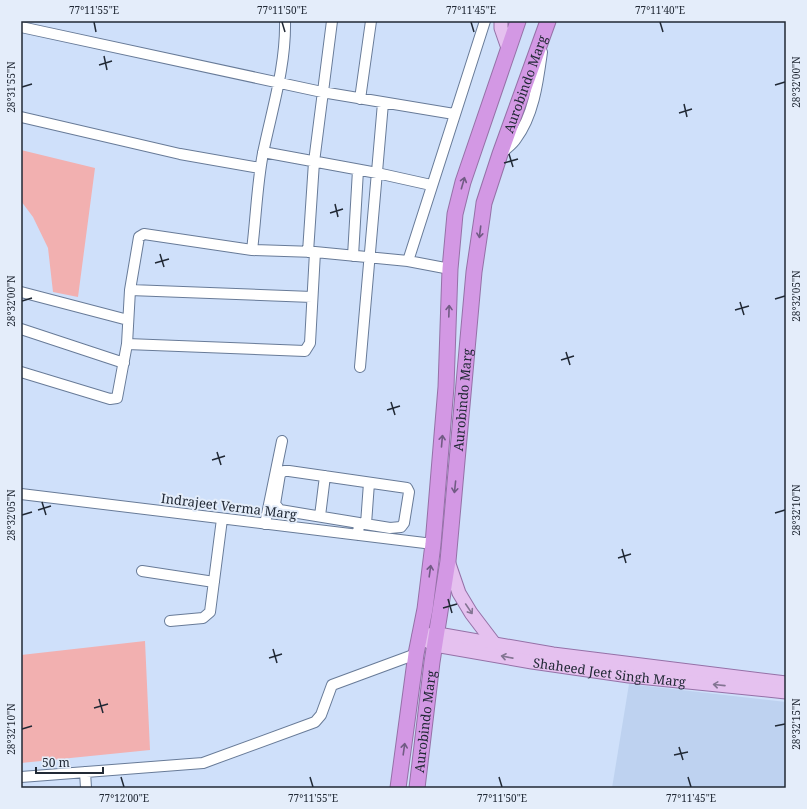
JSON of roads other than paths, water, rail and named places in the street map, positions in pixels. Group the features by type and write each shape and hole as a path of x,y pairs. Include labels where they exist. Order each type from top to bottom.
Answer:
{"highway":[{"name":"Aurobindo Marg","path":"398,788 416,654 425,609 433,544 446,387 450,269 455,214 463,182 518,21"},
{"name":"Aurobindo Marg","path":"417,788 436,639 448,561 476,257 484,203 500,154 546,28"}],"main road":[{"path":"502,21 501,28 508,48"},
{"path":"448,561 459,593 471,614 493,642"},
{"path":"419,636 436,639"},
{"name":"Shaheed Jeet Singh Marg","path":"436,639 493,642 601,660 786,683"},
{"name":"Shaheed Jeet Singh Marg","path":"436,639 532,662 786,692"}],"street":[{"path":"252,250 260,168 286,44 285,21"},
{"path":"127,344 302,351 308,348 310,343 312,298 314,162 332,21"},
{"path":"360,99 372,21"},
{"path":"408,261 431,185 485,21"},
{"path":"21,27 322,92 454,114"},
{"path":"360,367 383,103"},
{"path":"21,117 180,154 260,168"},
{"path":"263,152 377,173 431,185"},
{"path":"353,256 358,170"},
{"path":"21,372 116,400 118,397 127,344 130,290 139,237 144,234 252,250 312,252 408,261 450,269"},
{"path":"130,290 312,298"},
{"path":"21,292 128,320"},
{"path":"21,329 124,363"},
{"path":"265,524 282,441"},
{"path":"284,471 325,476 407,488 408,492 404,523 401,527 390,528 280,510 275,504 280,474 284,471"},
{"path":"320,516 325,476"},
{"path":"358,535 363,523 369,483"},
{"name":"Indrajeet Verma Marg","path":"21,494 433,544"},
{"path":"170,621 203,618 210,612 222,519"},
{"path":"142,571 214,582"},
{"path":"21,777 203,762 314,722 321,715 332,685 416,654"},
{"path":"85,772 86,788"}]}
